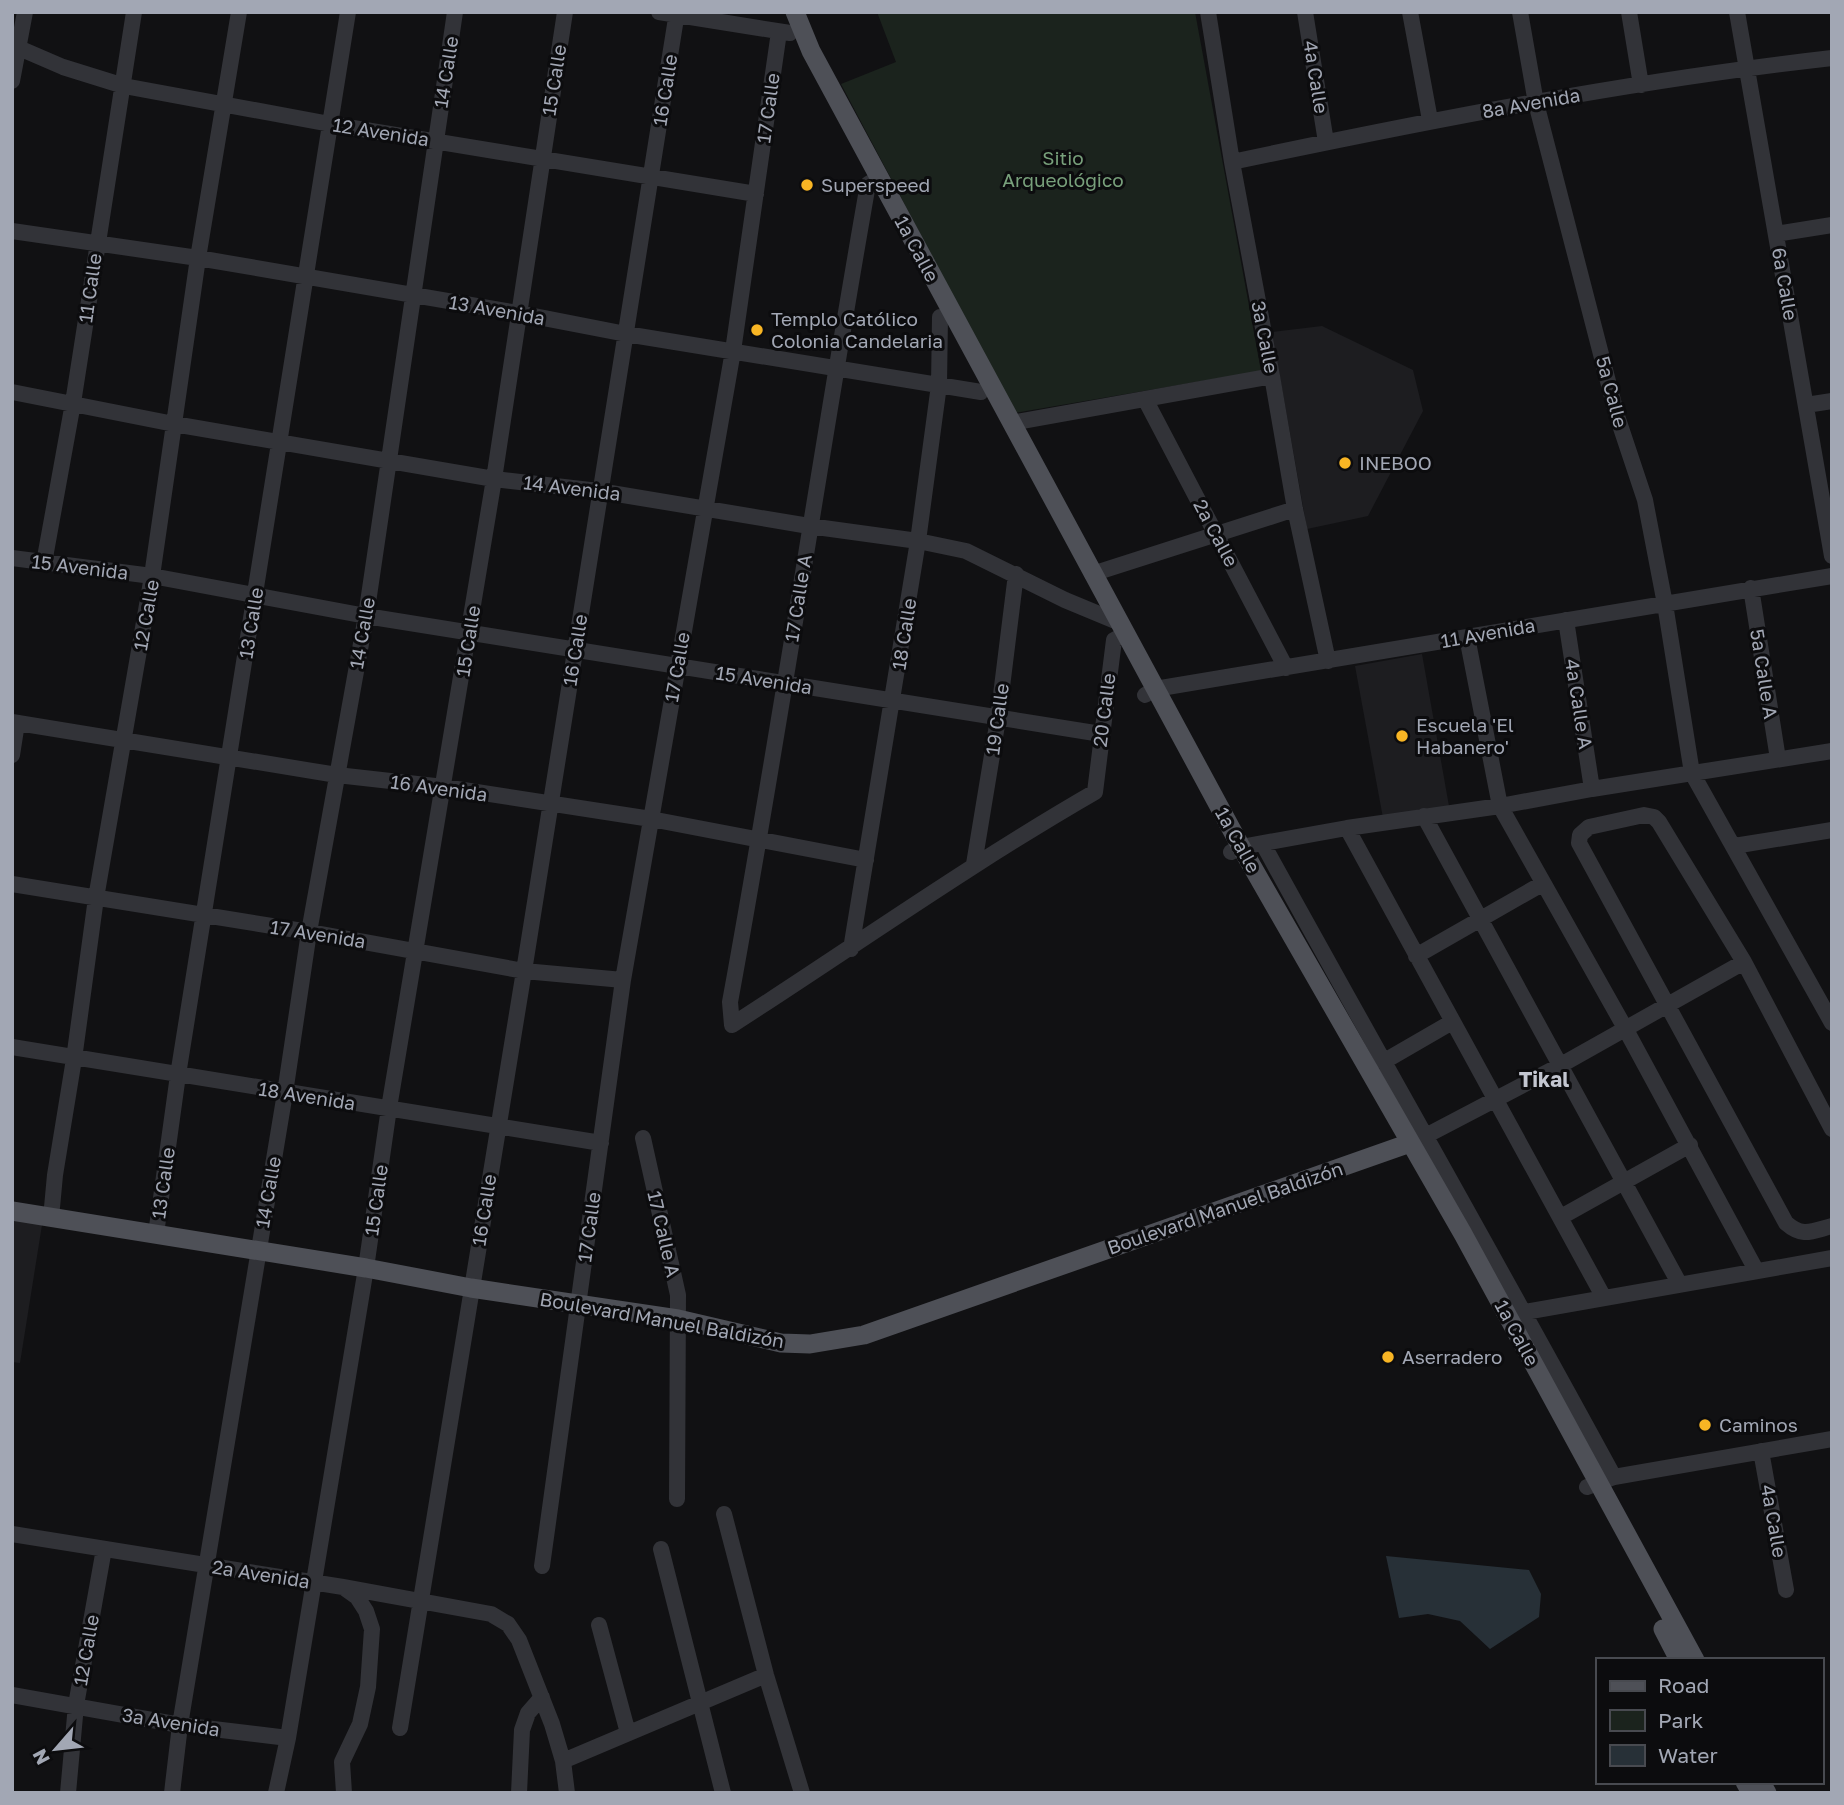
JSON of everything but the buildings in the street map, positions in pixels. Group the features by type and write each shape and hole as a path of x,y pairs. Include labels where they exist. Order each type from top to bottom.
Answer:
{"main road":[{"name":"1a Calle","path":"795,12 805,54"},
{"name":"1a Calle","path":"783,26 805,54 1011,423 1092,574 1150,692 1236,850 1411,1142 1443,1211 1545,1399 1600,1482 1694,1658"},
{"name":"1a Calle","path":"874,181 940,317 1099,614 1119,632"},
{"name":"Boulevard Manuel Baldizón","path":"12,1211 366,1268 471,1288 579,1303 678,1320 781,1343 810,1344 864,1335 1411,1142"},
{"name":"1a Calle","path":"1443,1211 1463,1234 1545,1399"},
{"path":"1463,1234 1488,1246"},
{"name":"1a Calle","path":"1600,1482 1678,1658"}],"street":[{"path":"12,81 16,47 25,12"},
{"name":"11 Calle","path":"44,563 73,403 134,12"},
{"name":"12 Calle","path":"51,1218 96,898 152,576 198,258 239,12"},
{"name":"13 Calle","path":"156,1234 178,1075 348,12"},
{"name":"14 Calle","path":"257,1252 285,1093 309,932 366,617 455,12"},
{"name":"15 Calle","path":"366,1268 389,1108 494,479 565,12"},
{"path":"659,12 783,26"},
{"name":"3a Calle","path":"1208,12 1232,162 1295,509 1328,661"},
{"name":"4a Calle","path":"1305,12 1326,142"},
{"path":"1410,12 1430,120"},
{"name":"5a Calle","path":"1520,12 1536,103 1617,416 1645,500 1692,773"},
{"path":"1629,12 1642,85"},
{"name":"6a Calle","path":"1737,12 1832,556"},
{"name":"16 Calle","path":"471,1288 677,14"},
{"name":"17 Calle","path":"579,1303 623,980 707,508 783,26"},
{"name":"12 Avenida","path":"16,47 63,67 124,86 330,124 756,194"},
{"name":"8a Avenida","path":"1232,162 1430,120 1748,68 1832,58"},
{"name":"17 Calle A","path":"851,949 732,1025 730,1002 760,841 809,526 836,367 874,181"},
{"path":"1776,234 1832,225"},
{"name":"13 Avenida","path":"12,231 198,258 626,334 981,392"},
{"name":"18 Calle","path":"851,949 918,541 939,385 940,317"},
{"path":"1011,423 1272,376"},
{"name":"14 Avenida","path":"12,392 174,424 494,479 599,491 918,541 965,551 1099,614"},
{"name":"2a Calle","path":"1145,399 1286,668"},
{"path":"1806,405 1832,401"},
{"path":"1092,574 1295,509"},
{"name":"15 Avenida","path":"12,558 152,576 366,617 1101,734"},
{"name":"19 Calle","path":"974,864 998,719 1016,574"},
{"name":"11 Avenida","path":"1150,692 1832,576"},
{"name":"5a Calle A","path":"1751,588 1778,759"},
{"name":"4a Calle A","path":"1566,620 1592,789"},
{"name":"20 Calle","path":"974,864 1095,792 1101,734 1119,632"},
{"path":"1467,637 1500,806 1690,1145 1756,1270"},
{"path":"12,755 15,723"},
{"name":"16 Avenida","path":"15,723 337,775 651,819 866,860"},
{"path":"1236,850 1347,828 1500,806 1832,751"},
{"path":"1692,773 1832,1023"},
{"path":"1424,816 1679,1283"},
{"path":"1832,1129 1744,962 1659,822 1654,817 1644,816 1589,827 1580,835 1579,843 1786,1223 1796,1231 1805,1233 1832,1226"},
{"path":"1347,828 1603,1296"},
{"path":"1734,846 1832,830"},
{"name":"1a Calle","path":"1263,844 1383,1062 1411,1142 1488,1246 1525,1312 1600,1482"},
{"path":"851,949 974,864"},
{"name":"17 Avenida","path":"12,884 309,932 524,971 623,980"},
{"path":"1416,956 1542,884"},
{"path":"1411,1142 1496,1100 1744,962"},
{"path":"1383,1062 1452,1022"},
{"name":"18 Avenida","path":"12,1047 601,1143"},
{"name":"17 Calle A","path":"643,1138 678,1295 677,1499"},
{"path":"1561,1217 1690,1145"},
{"path":"172,1793 180,1725 257,1252"},
{"path":"1525,1312 1603,1296 1832,1258"},
{"path":"276,1793 288,1738 366,1268"},
{"path":"400,1728 471,1288"},
{"path":"542,1566 579,1303"},
{"path":"1600,1482 1832,1439"},
{"name":"4a Calle","path":"1761,1451 1786,1590"},
{"path":"724,1514 766,1675 802,1793"},
{"name":"2a Avenida","path":"12,1534 421,1600 491,1614 508,1624 519,1640 542,1698"},
{"name":"12 Calle","path":"68,1793 76,1705 104,1549"},
{"path":"660,1549 723,1793"},
{"path":"343,1587 357,1597 366,1611 372,1629 368,1687 360,1724 342,1762 344,1793"},
{"path":"598,1625 628,1733"},
{"path":"563,1762 766,1675"},
{"name":"3a Avenida","path":"12,1695 180,1725 288,1738"},
{"path":"519,1793 522,1730 528,1713 542,1698 563,1762 567,1793"}],"shaded area":[{"name":"INEBOO","path":"1322,326 1413,370 1423,411 1368,516 1307,529 1272,332"},
{"name":"Escuela 'El Habanero'","path":"1422,654 1449,806 1383,818 1355,666"},
{"path":"12,1219 42,1225 20,1363 12,1362"}],"green space":[{"name":"Sitio Arqueológico","path":"877,12 1195,12 1261,371 1015,413 841,84 896,62"}],"water":[{"path":"1386,1556 1529,1570 1541,1594 1539,1617 1490,1649 1460,1621 1428,1614 1399,1618"}],"place":[{"name":"Superspeed","path":"807,185"},
{"name":"Templo Católico Colonia Candelaria","path":"757,330"},
{"name":"INEBOO","path":"1345,463"},
{"name":"Escuela 'El Habanero'","path":"1402,736"},
{"name":"Aserradero","path":"1388,1357"},
{"name":"Caminos","path":"1705,1425"}],"district":[{"name":"Tikal","path":"1544,1080"}]}
